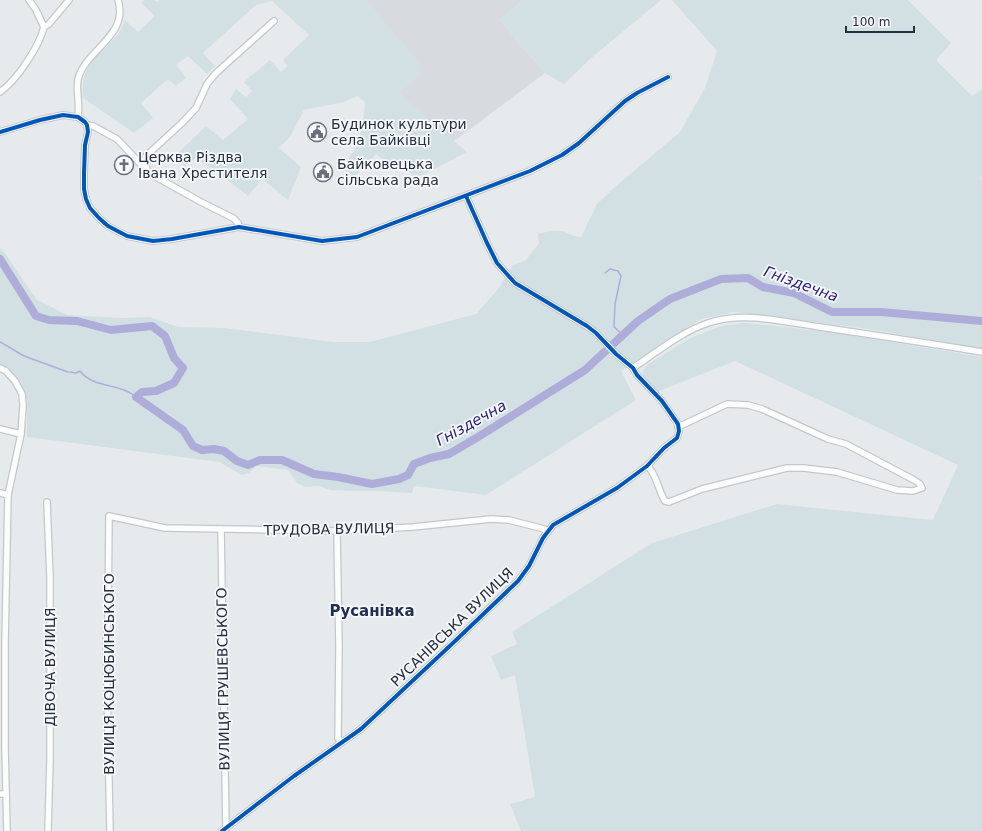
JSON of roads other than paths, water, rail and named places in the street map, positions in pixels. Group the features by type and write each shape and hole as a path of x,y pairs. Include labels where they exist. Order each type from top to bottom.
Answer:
{"street":[{"path":"0,92 25,64 42,36 44,27 36,10 29,0"},
{"path":"44,27 69,0"},
{"path":"78,116 80,109 78,79 87,63 119,24 120,4 118,0"},
{"path":"149,173 145,165 144,159 146,156 196,108 207,84 216,73 274,21"},
{"path":"87,125 88,132 85,145 84,173 84,189 86,199 90,208 99,218 108,226 127,236 153,241 239,227 322,241 357,237 530,171 562,155 579,143 625,101 668,77"},
{"path":"0,132 63,115 78,116 87,125 93,126 117,139 149,173 233,218 238,223 239,227"},
{"path":"466,196 497,263 515,283 587,326 633,368 637,375 662,401 678,424 678,427 727,404 748,405 762,409 828,439 846,444 914,480 920,484 922,488 913,491 897,490 837,472 804,468 787,468 702,489 669,502 665,501 662,496 648,465"},
{"path":"633,368 684,334 708,323 728,318 762,319 892,337 982,352"},
{"path":"0,368 6,371 15,381 22,394 23,405 21,434 8,495 3,643 2,748 3,794 7,831"},
{"name":"РУСАНІВСЬКА ВУЛИЦЯ","path":"224,830 294,776 360,730 518,581 552,525 617,488 648,465 664,448 677,438 678,427"},
{"path":"0,429 21,434"},
{"path":"0,493 8,495"},
{"name":"ДІВОЧА ВУЛИЦЯ","path":"47,502 50,631 50,760 48,831"},
{"name":"ТРУДОВА ВУЛИЦЯ","path":"109,516 165,528 337,531 412,527 491,519 509,520 544,529 548,532"},
{"name":"ВУЛИЦЯ КОЦЮБИНСЬКОГО","path":"109,516 108,617 106,642 110,831"},
{"name":"ВУЛИЦЯ ГРУШЕВСЬКОГО","path":"221,529 224,830"},
{"path":"337,531 339,655 338,738 341,743"}],"waterway":[{"name":"Гніздечна","path":"0,259 36,316 49,320 77,321 111,330 152,326 165,336 174,358 183,368 174,383 156,391 142,392 136,397 183,430 193,446 202,450 214,449 224,451 237,461 248,465 260,460 282,460 314,474 372,484 399,479 408,475 414,464 430,458 449,454 478,437 585,370 638,321 670,299 721,279 748,278 763,287 794,293 832,312 881,312 982,321"},
{"path":"605,273 610,269 618,271 621,276 615,304 614,327 623,335"},
{"path":"0,342 24,356 68,372"},
{"path":"70,372 76,373 80,371 93,381 123,390 136,397"}],"place":[{"name":"Будинок культури села Байківці","path":"317,132"},
{"name":"Церква Різдва Івана Хрестителя","path":"124,165"},
{"name":"Байковецька сільська рада","path":"323,172"}],"district":[{"name":"Русанівка","path":"372,611"}]}
